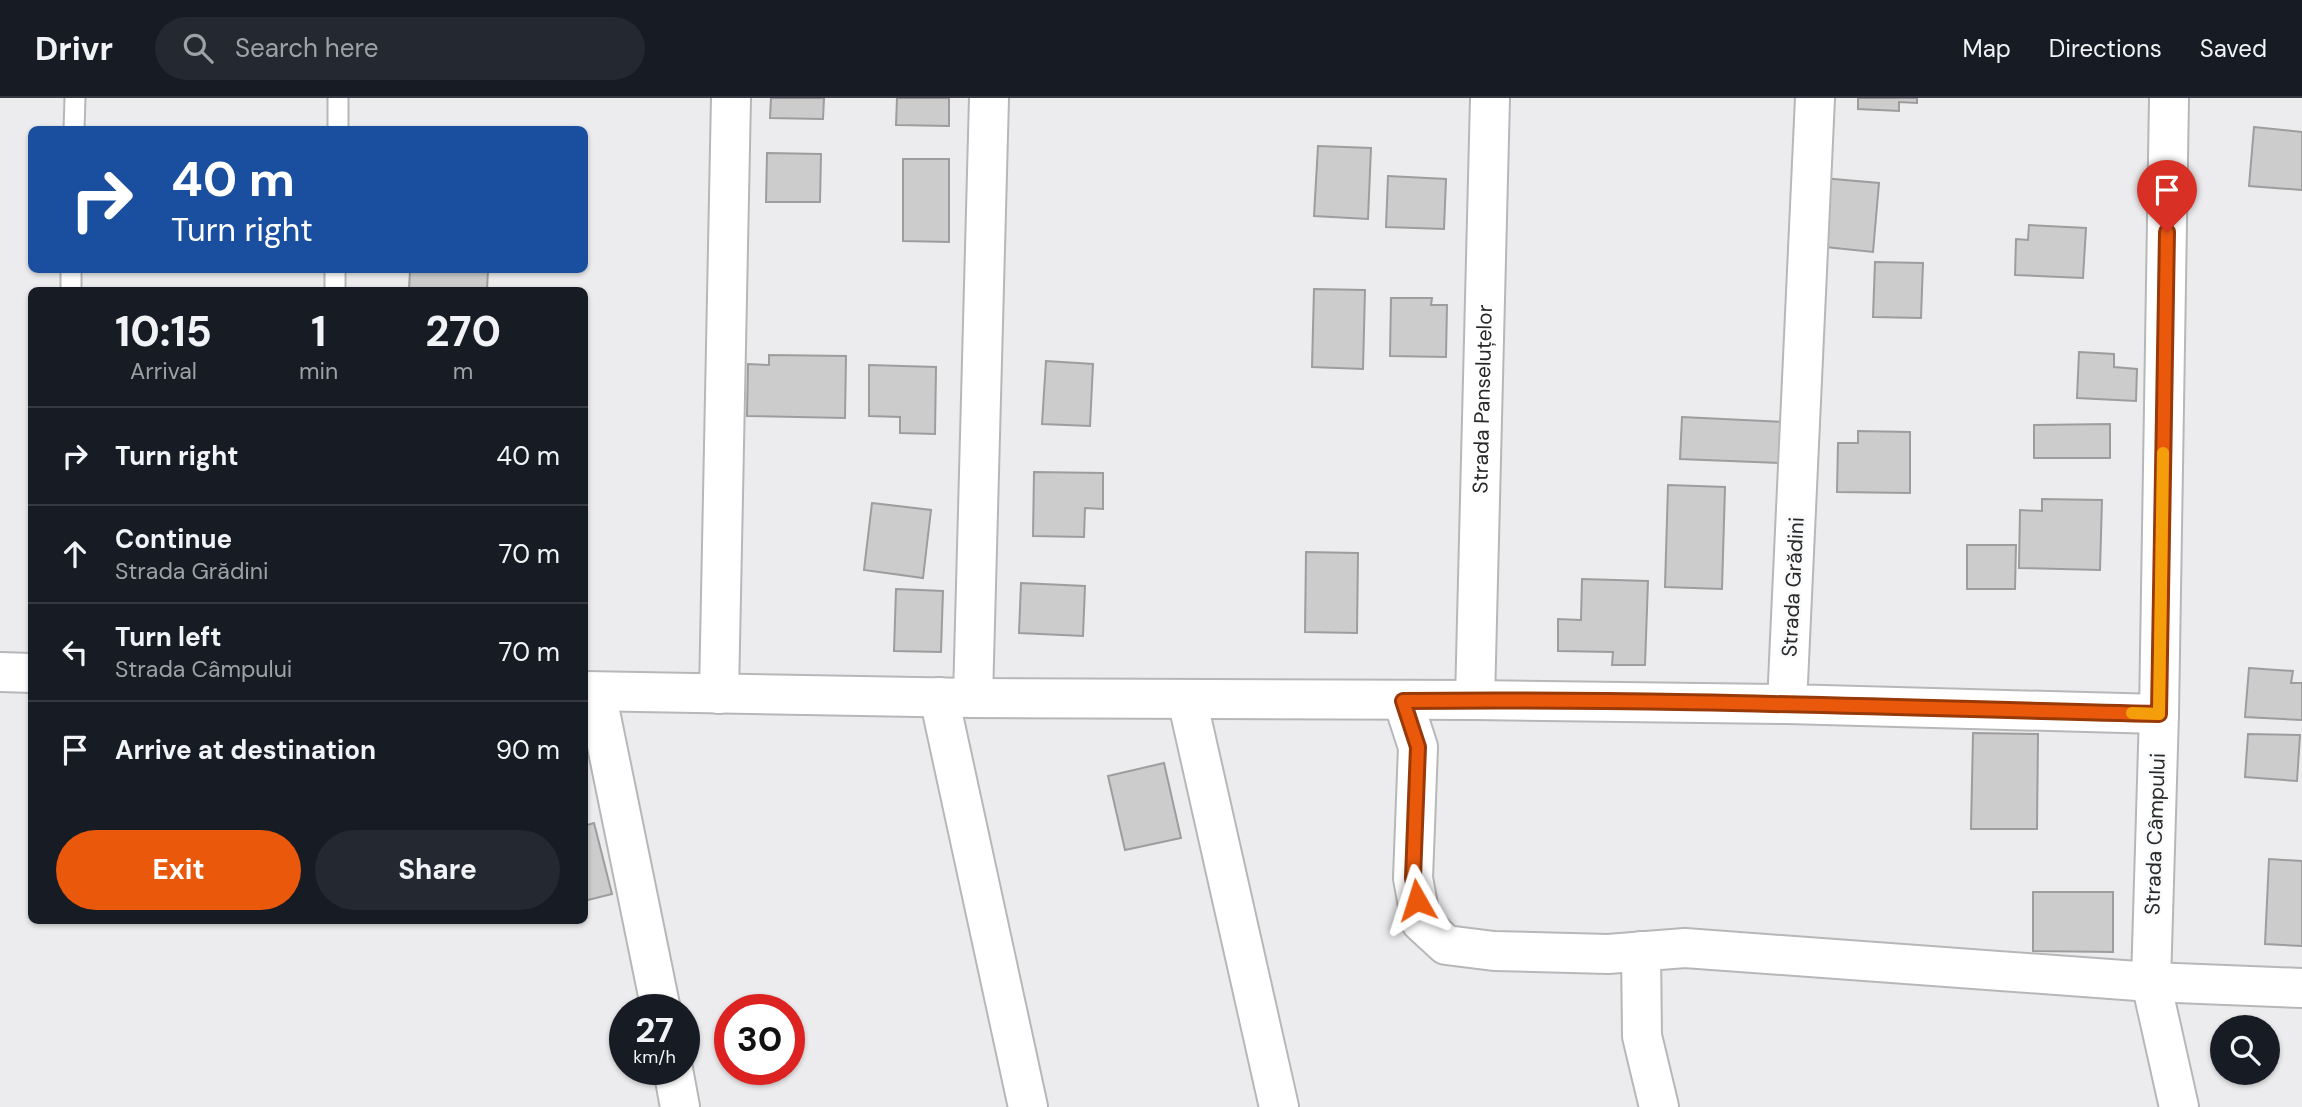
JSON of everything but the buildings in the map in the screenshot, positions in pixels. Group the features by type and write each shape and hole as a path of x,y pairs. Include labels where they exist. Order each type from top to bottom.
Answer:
{"street":[{"path":"719,694 731,98"},
{"path":"989,98 956,698 1028,1107"},
{"name":"Strada Panseluțelor","path":"1475,700 1490,98"},
{"name":"Strada Grădini","path":"1787,704 1815,98"},
{"name":"Strada Câmpului","path":"2169,98 2159,714 2151,982 2179,1107"},
{"path":"0,672 28,673"},
{"path":"657,994 590,692 956,698 1787,704 2159,714"},
{"path":"1187,699 1279,1107"},
{"path":"1403,701 1418,747 1413,878 1422,922 1446,945 1482,950 1608,954 1685,948 2151,982 2302,988"},
{"path":"1641,951 1642,1036 1659,1107"},
{"path":"676,1085 680,1107"}],"lane":[{"path":"74,126 75,98"},
{"path":"338,98 338,126"}],"slow traffic":[{"path":"2132,713 2159,714 2163,453"}],"route":[{"path":"1417,900 1413,878 1418,747 1403,701 1787,704 2159,714 2167,232"}]}
